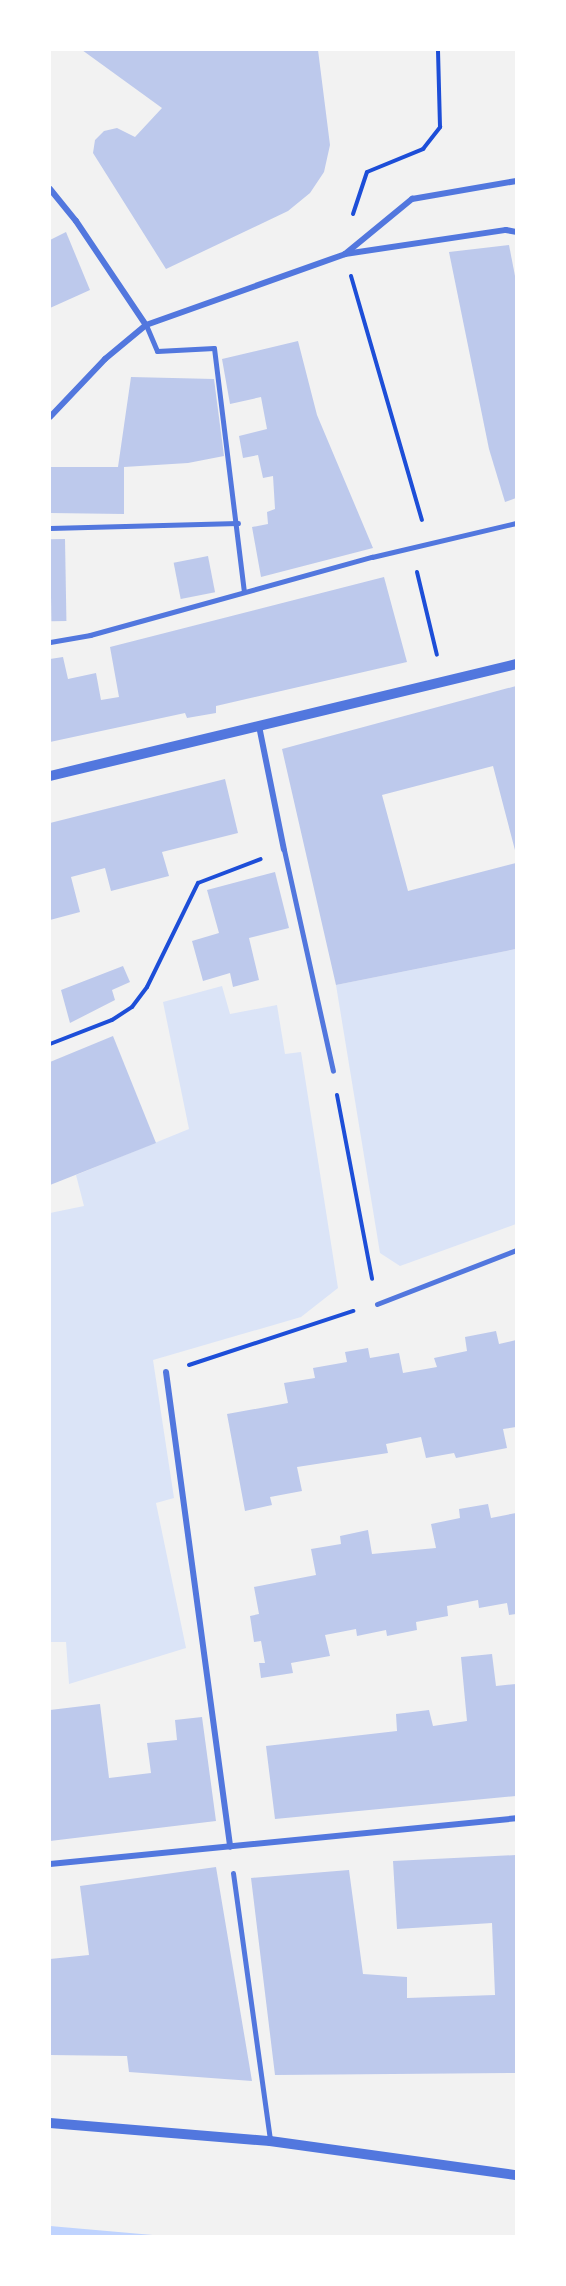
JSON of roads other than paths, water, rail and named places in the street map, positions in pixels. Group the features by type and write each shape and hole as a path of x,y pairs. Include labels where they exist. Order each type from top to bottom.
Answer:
{"street":[{"path":"345,254 412,199 516,181"},
{"path":"50,189 76,221 146,325 157,351 214,348 238,523 243,591"},
{"path":"50,417 105,359 146,325 345,254 506,230 516,232"},
{"path":"50,528 238,523"},
{"path":"50,642 90,635 243,591 516,523"},
{"path":"50,776 516,664"},
{"path":"259,726 333,1071"},
{"path":"377,1304 516,1250"},
{"path":"166,1372 230,1847"},
{"path":"50,1864 516,1818"},
{"path":"233,1873 270,2141"},
{"path":"50,2123 270,2141 516,2175"}],"water":[{"path":"50,2226 164,2236 50,2236"}]}
